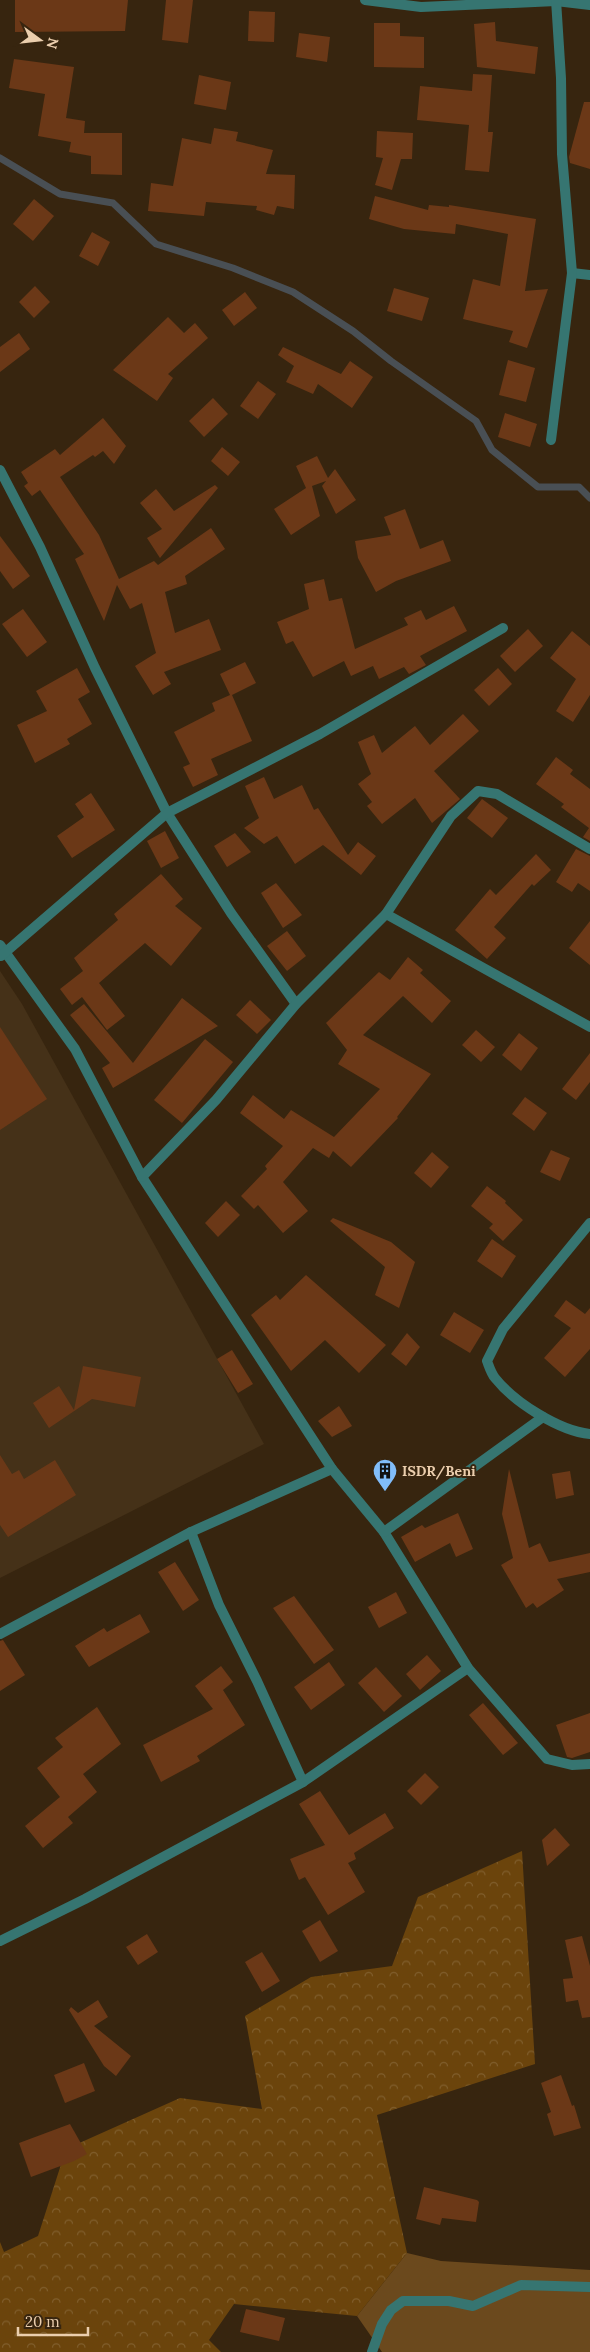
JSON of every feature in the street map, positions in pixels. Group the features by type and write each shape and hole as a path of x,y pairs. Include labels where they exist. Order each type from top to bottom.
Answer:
{"street":[{"path":"365,0 421,7 556,1 590,5"},
{"path":"551,440 572,273 562,154 561,78 556,1"},
{"path":"572,273 590,275"},
{"path":"0,470 40,547 95,668 167,813 231,913 296,1004"},
{"path":"503,628 320,734 167,813 2,951 75,1049 142,1177 332,1469 384,1532 468,1668 547,1759 572,1765 590,1764"},
{"path":"142,1177 216,1100 296,1004 386,914 451,816 478,791 496,794 590,849"},
{"path":"386,914 590,1027"},
{"path":"590,1223 503,1329 487,1361 493,1377 507,1390 544,1417 578,1433 590,1434"},
{"path":"384,1532 544,1417"},
{"path":"0,1634 191,1532 332,1469"},
{"path":"191,1532 219,1606 257,1681 303,1782"},
{"path":"0,1941 84,1899 303,1782 468,1668"},
{"path":"372,2352 382,2324 391,2310 403,2301 449,2301 473,2306 521,2285 590,2287"}],"shaded area":[{"path":"0,971 22,1004 264,1444 0,1578"},
{"path":"407,2253 441,2261 590,2270 590,2352 382,2352 357,2316"}],"green space":[{"path":"522,1851 535,2064 377,2115 407,2253 357,2316 234,2304 209,2340 221,2352 0,2352 0,2242 4,2252 38,2236 66,2149 180,2098 262,2109 245,2016 311,1977 392,1966 418,1897"}],"building":[{"path":"15,0 128,0 125,31 15,32"},
{"path":"166,0 193,0 188,43 162,40"},
{"path":"249,11 275,12 274,42 248,41"},
{"path":"495,22 496,41 538,47 535,74 477,67 474,24"},
{"path":"374,23 400,23 400,36 424,37 424,68 374,67"},
{"path":"299,33 330,37 327,62 296,57"},
{"path":"14,59 74,67 66,118 85,121 84,133 122,133 122,175 91,174 91,156 69,152 71,142 38,136 45,94 9,88"},
{"path":"473,74 492,75 488,132 493,132 489,172 465,170 469,125 417,120 420,86 472,91"},
{"path":"199,75 231,82 226,110 194,104"},
{"path":"584,102 590,102 590,169 570,163 569,157"},
{"path":"214,128 238,132 236,141 273,150 266,174 295,175 294,209 277,206 274,215 256,210 257,206 206,202 204,216 148,211 151,183 173,186 182,138 211,144"},
{"path":"377,131 413,133 412,159 401,159 392,190 375,185 383,158 376,157"},
{"path":"375,196 428,210 429,205 449,207 449,205 536,219 525,291 548,289 527,348 509,342 513,331 463,319 473,279 500,286 508,234 456,224 455,234 404,229 369,219"},
{"path":"34,199 54,216 33,241 13,224"},
{"path":"92,232 110,242 98,266 79,256"},
{"path":"35,286 50,302 34,318 19,302"},
{"path":"394,288 429,298 422,321 387,311"},
{"path":"245,292 257,308 234,326 222,310"},
{"path":"168,317 184,333 195,323 208,338 168,374 173,378 157,401 113,370"},
{"path":"19,333 30,349 0,372 0,347"},
{"path":"283,347 341,374 350,361 373,377 352,408 318,384 313,394 286,382 294,366 278,355"},
{"path":"508,360 535,368 526,402 499,395"},
{"path":"258,381 276,394 258,419 240,406"},
{"path":"213,398 228,414 204,437 189,421"},
{"path":"505,413 537,424 530,447 498,437"},
{"path":"103,418 126,446 114,464 103,451 95,457 93,455 60,477 99,535 119,579 154,561 158,565 211,528 225,549 185,576 187,584 165,592 175,633 209,619 221,650 164,672 171,684 153,695 135,666 156,653 142,603 130,609 117,585 104,621 75,559 84,554 40,490 32,496 24,486 28,483 21,472 55,449 60,455"},
{"path":"222,447 240,462 228,476 211,461"},
{"path":"317,456 328,478 335,469 356,500 336,514 322,486 326,481 312,486 320,516 291,535 274,509 306,488 296,466"},
{"path":"215,485 218,488 160,558 147,538 162,529 140,503 156,489 174,511"},
{"path":"405,509 420,549 443,540 451,561 396,581 376,592 358,558 355,541 391,535 384,517"},
{"path":"0,536 30,576 13,589 0,571"},
{"path":"324,579 329,601 342,598 355,649 408,625 404,618 421,610 426,620 454,606 467,631 420,656 426,665 409,674 404,667 379,679 373,666 351,676 344,661 313,677 293,641 286,644 277,622 309,609 304,584"},
{"path":"23,609 47,642 27,657 2,624"},
{"path":"528,629 543,646 515,672 500,656"},
{"path":"572,631 590,646 590,695 573,722 556,711 576,679 550,658"},
{"path":"245,662 256,683 232,695 252,741 211,759 218,775 193,787 183,767 190,764 174,732 215,711 212,703 230,695 220,674"},
{"path":"77,668 90,692 78,699 92,724 67,739 70,744 35,763 17,725 47,711 36,691"},
{"path":"498,668 512,684 489,706 474,690"},
{"path":"463,714 479,731 434,771 460,799 432,823 415,798 382,824 367,806 372,802 358,784 371,774 358,742 374,735 382,753 415,726 430,745"},
{"path":"556,757 573,770 570,774 590,789 590,841 583,837 589,828 561,807 564,804 536,784"},
{"path":"264,777 274,799 302,785 314,810 318,808 348,855 358,842 376,856 361,875 323,845 295,864 277,836 264,844 244,828 259,818 245,786"},
{"path":"91,793 115,830 72,858 57,836 84,817 75,804"},
{"path":"482,799 508,818 492,838 467,818"},
{"path":"165,831 179,858 161,868 147,841"},
{"path":"235,833 251,852 227,867 214,846"},
{"path":"576,849 590,856 590,891 578,883 572,892 556,882"},
{"path":"536,854 551,870 534,886 532,884 494,927 506,938 487,959 455,930 490,889 496,895"},
{"path":"161,874 183,899 175,906 202,928 171,966 145,943 99,983 125,1016 107,1030 82,997 72,1005 60,989 83,971 74,958 118,920 114,914"},
{"path":"276,883 302,915 283,928 261,893"},
{"path":"590,921 590,965 569,948"},
{"path":"287,931 306,956 287,971 267,946"},
{"path":"408,957 423,970 420,973 451,1001 432,1023 403,996 363,1035 431,1074 398,1118 351,1167 333,1151 329,1158 313,1148 283,1182 308,1211 283,1233 258,1205 254,1209 241,1196 267,1169 265,1166 283,1146 240,1113 253,1095 284,1119 291,1110 334,1137 380,1089 338,1064 347,1050 326,1023 379,972 390,980"},
{"path":"182,998 218,1026 113,1088 102,1068 110,1063 70,1015 84,1004 133,1063"},
{"path":"250,1000 271,1020 257,1034 236,1015"},
{"path":"0,1027 47,1099 0,1130"},
{"path":"476,1030 495,1047 481,1062 462,1045"},
{"path":"519,1033 538,1048 521,1071 502,1055"},
{"path":"205,1039 233,1062 182,1123 154,1100"},
{"path":"590,1053 590,1082 576,1100 562,1089"},
{"path":"525,1097 547,1113 534,1131 512,1114"},
{"path":"551,1150 570,1158 560,1181 540,1172"},
{"path":"432,1152 449,1167 431,1188 414,1173"},
{"path":"487,1186 506,1201 505,1203 523,1220 503,1241 489,1228 493,1224 471,1206"},
{"path":"226,1201 240,1215 218,1237 205,1223"},
{"path":"333,1218 391,1242 415,1262 399,1308 375,1295 385,1267 330,1221"},
{"path":"492,1239 516,1256 502,1278 477,1261"},
{"path":"306,1275 386,1345 359,1373 325,1340 291,1371 251,1315 276,1295 280,1300"},
{"path":"566,1300 585,1314 590,1308 590,1349 565,1377 544,1358 571,1328 554,1316"},
{"path":"454,1312 484,1330 470,1353 440,1335"},
{"path":"407,1333 420,1347 406,1366 391,1354"},
{"path":"232,1350 253,1384 238,1393 217,1359"},
{"path":"83,1366 141,1377 135,1407 92,1399 49,1428 33,1403 59,1386 74,1410"},
{"path":"339,1406 352,1426 332,1437 318,1421"},
{"path":"0,1455 12,1474 19,1470 24,1479 55,1460 76,1495 8,1537 0,1525"},
{"path":"509,1469 529,1548 540,1543 549,1562 590,1553 590,1572 557,1579 564,1590 537,1608 533,1603 526,1608 501,1565 513,1558 502,1514"},
{"path":"570,1471 574,1495 556,1499 552,1474"},
{"path":"458,1513 473,1549 456,1557 450,1543 415,1562 401,1537 422,1525 425,1528"},
{"path":"175,1562 199,1600 183,1611 158,1572"},
{"path":"396,1592 407,1613 379,1628 368,1607"},
{"path":"294,1596 334,1650 314,1664 273,1608"},
{"path":"140,1614 150,1632 89,1667 75,1646 104,1628 107,1632"},
{"path":"3,1640 25,1675 0,1691 0,1641"},
{"path":"427,1655 441,1671 420,1690 406,1674"},
{"path":"329,1662 345,1685 311,1710 294,1687"},
{"path":"221,1666 233,1682 223,1690 245,1725 197,1756 200,1761 161,1782 143,1745 213,1709 195,1686"},
{"path":"376,1667 402,1696 384,1712 358,1683"},
{"path":"483,1703 518,1743 503,1755 469,1715"},
{"path":"97,1707 121,1744 83,1774 97,1792 68,1817 73,1823 43,1848 25,1826 60,1797 37,1768 63,1747 55,1738"},
{"path":"590,1713 590,1752 572,1758 567,1757 556,1725"},
{"path":"425,1773 439,1787 421,1805 407,1791"},
{"path":"320,1791 349,1835 385,1813 394,1828 354,1853 356,1859 348,1863 365,1892 328,1915 305,1877 299,1880 290,1859 325,1845 299,1804"},
{"path":"555,1828 570,1845 547,1866 542,1840"},
{"path":"320,1920 338,1951 320,1962 302,1931"},
{"path":"147,1934 158,1952 138,1965 126,1947"},
{"path":"582,1936 590,1966 590,2017 582,2018 578,2000 566,2002 563,1979 573,1978 565,1940"},
{"path":"262,1952 280,1981 262,1992 245,1962"},
{"path":"98,2000 108,2017 94,2026 131,2056 116,2076 104,2066 69,2010 71,2007 78,2013"},
{"path":"84,2063 95,2091 65,2103 54,2075"},
{"path":"561,2075 572,2106 574,2105 581,2128 554,2136 547,2114 551,2112 541,2083"},
{"path":"70,2124 87,2154 74,2161 31,2177 19,2143"},
{"path":"424,2187 477,2200 479,2202 476,2222 442,2218 440,2225 416,2219"},
{"path":"246,2309 285,2318 279,2341 240,2332"}],"waterway":[{"path":"0,158 60,194 113,203 156,244 233,268 293,292 353,331 391,361 476,421 492,450 538,487 579,487 590,498"}],"place":[{"name":"ISDR/Beni","path":"385,1492"}]}
